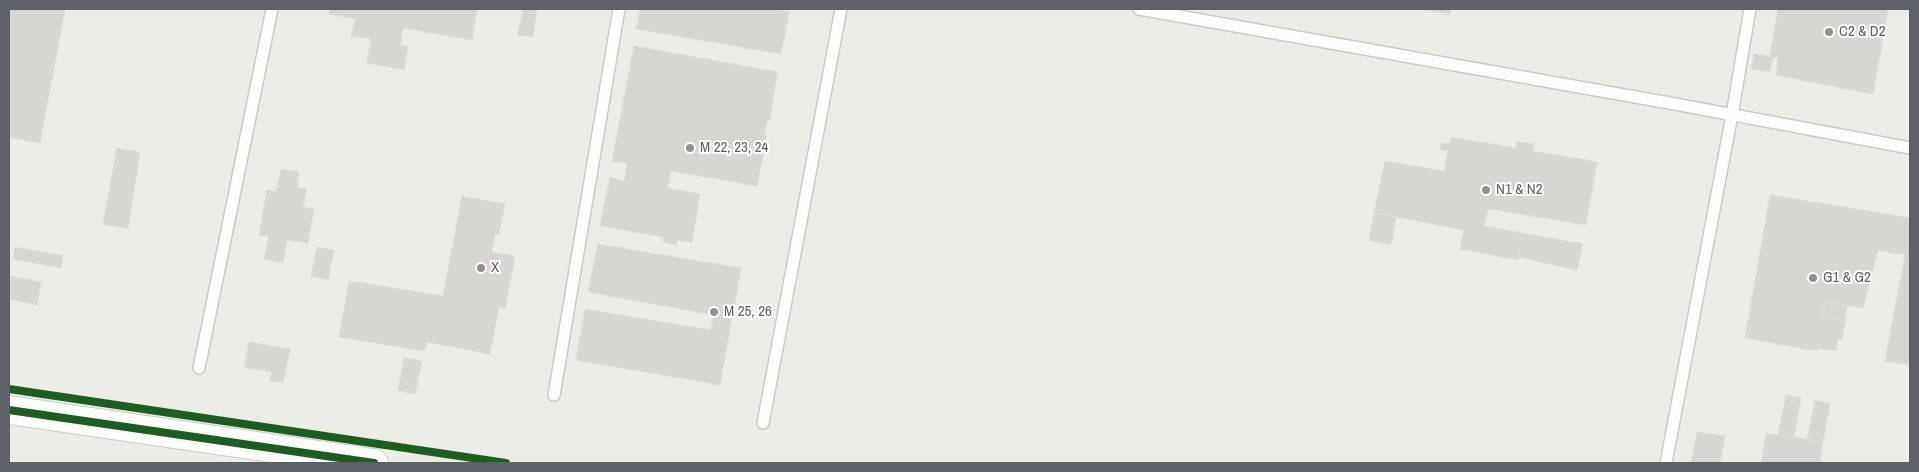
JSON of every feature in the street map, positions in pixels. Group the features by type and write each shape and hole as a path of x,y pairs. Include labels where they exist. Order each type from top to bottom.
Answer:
{"street":[{"path":"9,410 374,463"}],"lane":[{"path":"199,368 272,9"},
{"path":"554,395 619,9"},
{"path":"763,423 841,9"},
{"path":"1139,9 1910,148"},
{"path":"1666,463 1732,115 1750,9"}],"building":[{"path":"9,9 65,9 40,143 9,137"},
{"path":"330,9 477,9 472,40 403,28 400,45 408,46 404,70 367,63 371,39 351,36 355,19 329,14"},
{"path":"523,9 537,9 533,37 518,35"},
{"path":"640,9 769,9 789,12 781,54 636,29"},
{"path":"1420,9 1451,9 1450,14"},
{"name":"C2 & D2","path":"1778,9 1888,9 1873,94 1776,75 1778,58 1773,57 1770,72 1751,69 1754,54 1770,56"},
{"name":"M 22, 23, 24","path":"634,46 777,72 770,120 768,119 764,136 767,136 757,186 671,171 668,188 700,194 692,242 678,240 676,245 663,242 663,237 600,226 610,177 624,181 627,163 612,161"},
{"name":"N1 & N2","path":"1451,137 1516,148 1517,142 1534,144 1533,151 1597,162 1586,225 1488,209 1484,226 1522,233 1518,260 1460,249 1464,230 1374,213 1385,161 1444,171 1448,151 1440,150 1441,143 1449,144"},
{"path":"117,148 140,152 128,229 103,224"},
{"path":"281,169 299,172 297,187 306,189 303,207 314,209 308,243 287,240 283,263 264,259 269,237 259,235 267,190 276,192"},
{"name":"G1 & G2","path":"1770,195 1910,218 1910,365 1885,361 1905,255 1878,250 1863,308 1825,302 1822,317 1845,321 1842,339 1838,338 1836,351 1818,348 1817,351 1745,338"},
{"name":"X","path":"462,196 505,204 499,234 495,234 492,252 515,256 505,309 499,307 490,354 427,342 424,351 339,337 349,281 443,296"},
{"path":"1374,213 1396,217 1391,245 1369,240"},
{"path":"1522,233 1583,244 1577,270 1518,257"},
{"name":"M 25, 26","path":"598,244 741,268 720,385 576,360 585,309 711,330 713,315 588,292"},
{"path":"15,247 63,256 61,268 13,259"},
{"path":"317,247 334,250 328,280 311,276"},
{"path":"9,276 41,282 37,305 9,299"},
{"path":"1825,302 1847,306 1845,321 1822,317"},
{"path":"249,342 290,349 283,383 270,381 272,372 244,367"},
{"path":"404,358 422,361 415,394 398,390"},
{"path":"1786,395 1801,398 1794,438 1778,435"},
{"path":"1815,400 1830,403 1823,442 1807,440"},
{"path":"1697,432 1725,436 1720,463 1691,463"},
{"path":"1766,433 1823,442 1820,463 1761,463"}],"cycle path":[{"path":"9,389 506,463"},
{"path":"9,410 374,463"}],"place":[{"name":"C2 & D2","path":"1829,32"},
{"name":"M 22, 23, 24","path":"690,148"},
{"name":"N1 & N2","path":"1486,190"},
{"name":"X","path":"481,268"},
{"name":"G1 & G2","path":"1813,278"},
{"name":"M 25, 26","path":"714,312"}]}
